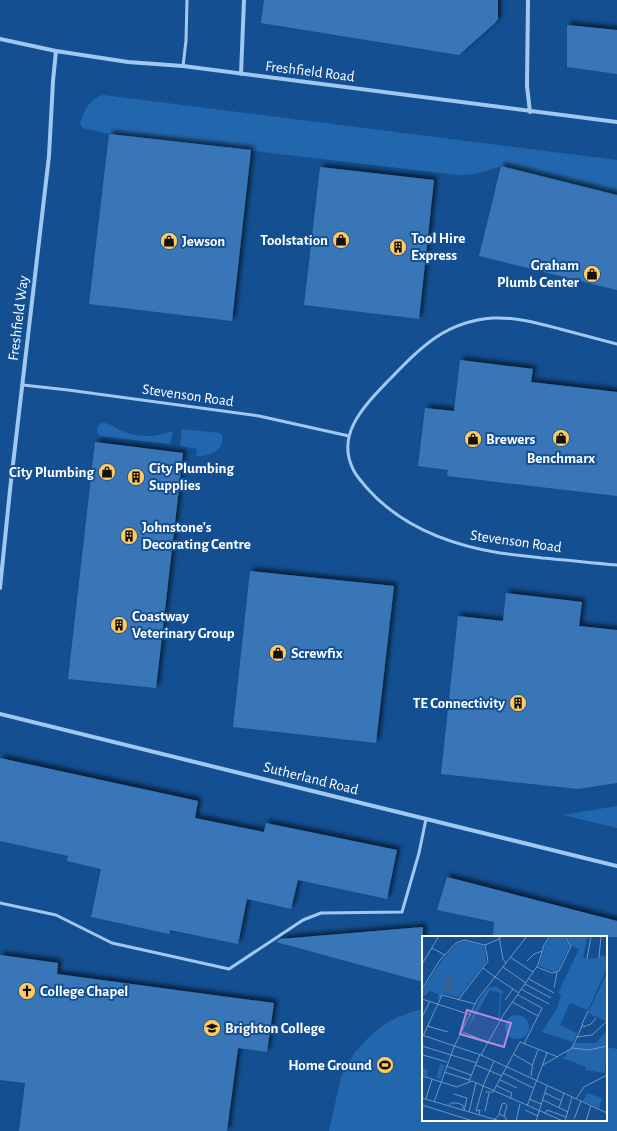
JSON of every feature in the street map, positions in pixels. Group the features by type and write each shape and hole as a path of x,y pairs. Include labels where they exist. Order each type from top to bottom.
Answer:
{"street":[{"path":"241,74 244,0"},
{"path":"528,0 527,86 530,112"},
{"name":"Freshfield Road","path":"0,39 56,51 128,62 183,66 530,112 617,122"},
{"name":"Freshfield Way","path":"0,588 49,156 56,51"},
{"name":"Sutherland Road","path":"0,714 617,866"}],"lane":[{"path":"183,66 186,41 187,0"},
{"name":"Stevenson Road","path":"617,344 523,319 494,318 458,325 444,332 411,357 365,406 351,429 348,452 353,470 358,479 372,493 400,517 432,534 452,542 501,553 617,565"},
{"name":"Stevenson Road","path":"23,385 259,416 349,436"},
{"path":"0,903 56,915 112,943 229,969 303,920 321,913 402,912 419,853 426,819"}],"shaded area":[{"path":"103,95 617,160 617,195 501,166 480,173 458,175 109,134 83,128 80,123 83,114 94,99"},
{"path":"102,423 110,424 119,430 140,436 151,436 169,432 173,433 169,444 100,436 97,429"},
{"path":"182,429 219,433 222,435 221,445 211,454 196,456 197,449 180,446"},
{"path":"617,806 617,828 563,815"},
{"name":"Home Ground","path":"422,1009 422,1121 607,1121 607,1047 617,1049 617,1131 329,1131 341,1077 355,1052 383,1025 414,1011"}],"building":[{"path":"264,0 498,0 498,19 459,55 261,23"},
{"path":"567,25 617,30 617,74 567,67"},
{"name":"Jewson","path":"109,134 251,150 232,321 89,304"},
{"path":"501,166 617,195 617,290 479,256"},
{"path":"320,167 434,180 419,319 304,305"},
{"path":"460,360 533,369 531,382 617,392 617,496 447,476 448,470 418,466 425,408 454,411"},
{"path":"95,442 183,453 156,688 68,679"},
{"path":"250,571 394,586 376,743 233,727"},
{"name":"TE Connectivity","path":"506,593 582,602 579,626 617,630 617,783 578,789 441,774 458,616 503,621"},
{"path":"0,758 198,801 195,818 264,832 266,823 397,850 387,899 298,880 291,909 247,899 238,944 170,930 169,934 91,917 101,869 67,861 68,856 0,841"},
{"path":"447,877 617,921 617,937 493,936 494,922 437,910"},
{"path":"423,927 422,982 276,942 280,939"},
{"path":"0,955 58,963 57,974 274,1003 267,1052 238,1048 227,1131 19,1131 25,1083 0,1080"}],"place":[{"name":"Toolstation","path":"341,240"},
{"name":"Jewson","path":"169,241"},
{"name":"Tool Hire Express","path":"398,247"},
{"name":"Graham Plumb Center","path":"592,274"},
{"name":"Benchmarx","path":"561,438"},
{"name":"Brewers","path":"473,439"},
{"name":"City Plumbing","path":"107,472"},
{"name":"City Plumbing Supplies","path":"136,477"},
{"name":"Johnstone's Decorating Centre","path":"129,536"},
{"name":"Coastway Veterinary Group","path":"119,625"},
{"name":"Screwfix","path":"278,653"},
{"name":"TE Connectivity","path":"518,703"},
{"name":"College Chapel","path":"27,991"},
{"name":"Brighton College","path":"212,1028"},
{"name":"Home Ground","path":"385,1065"}]}
